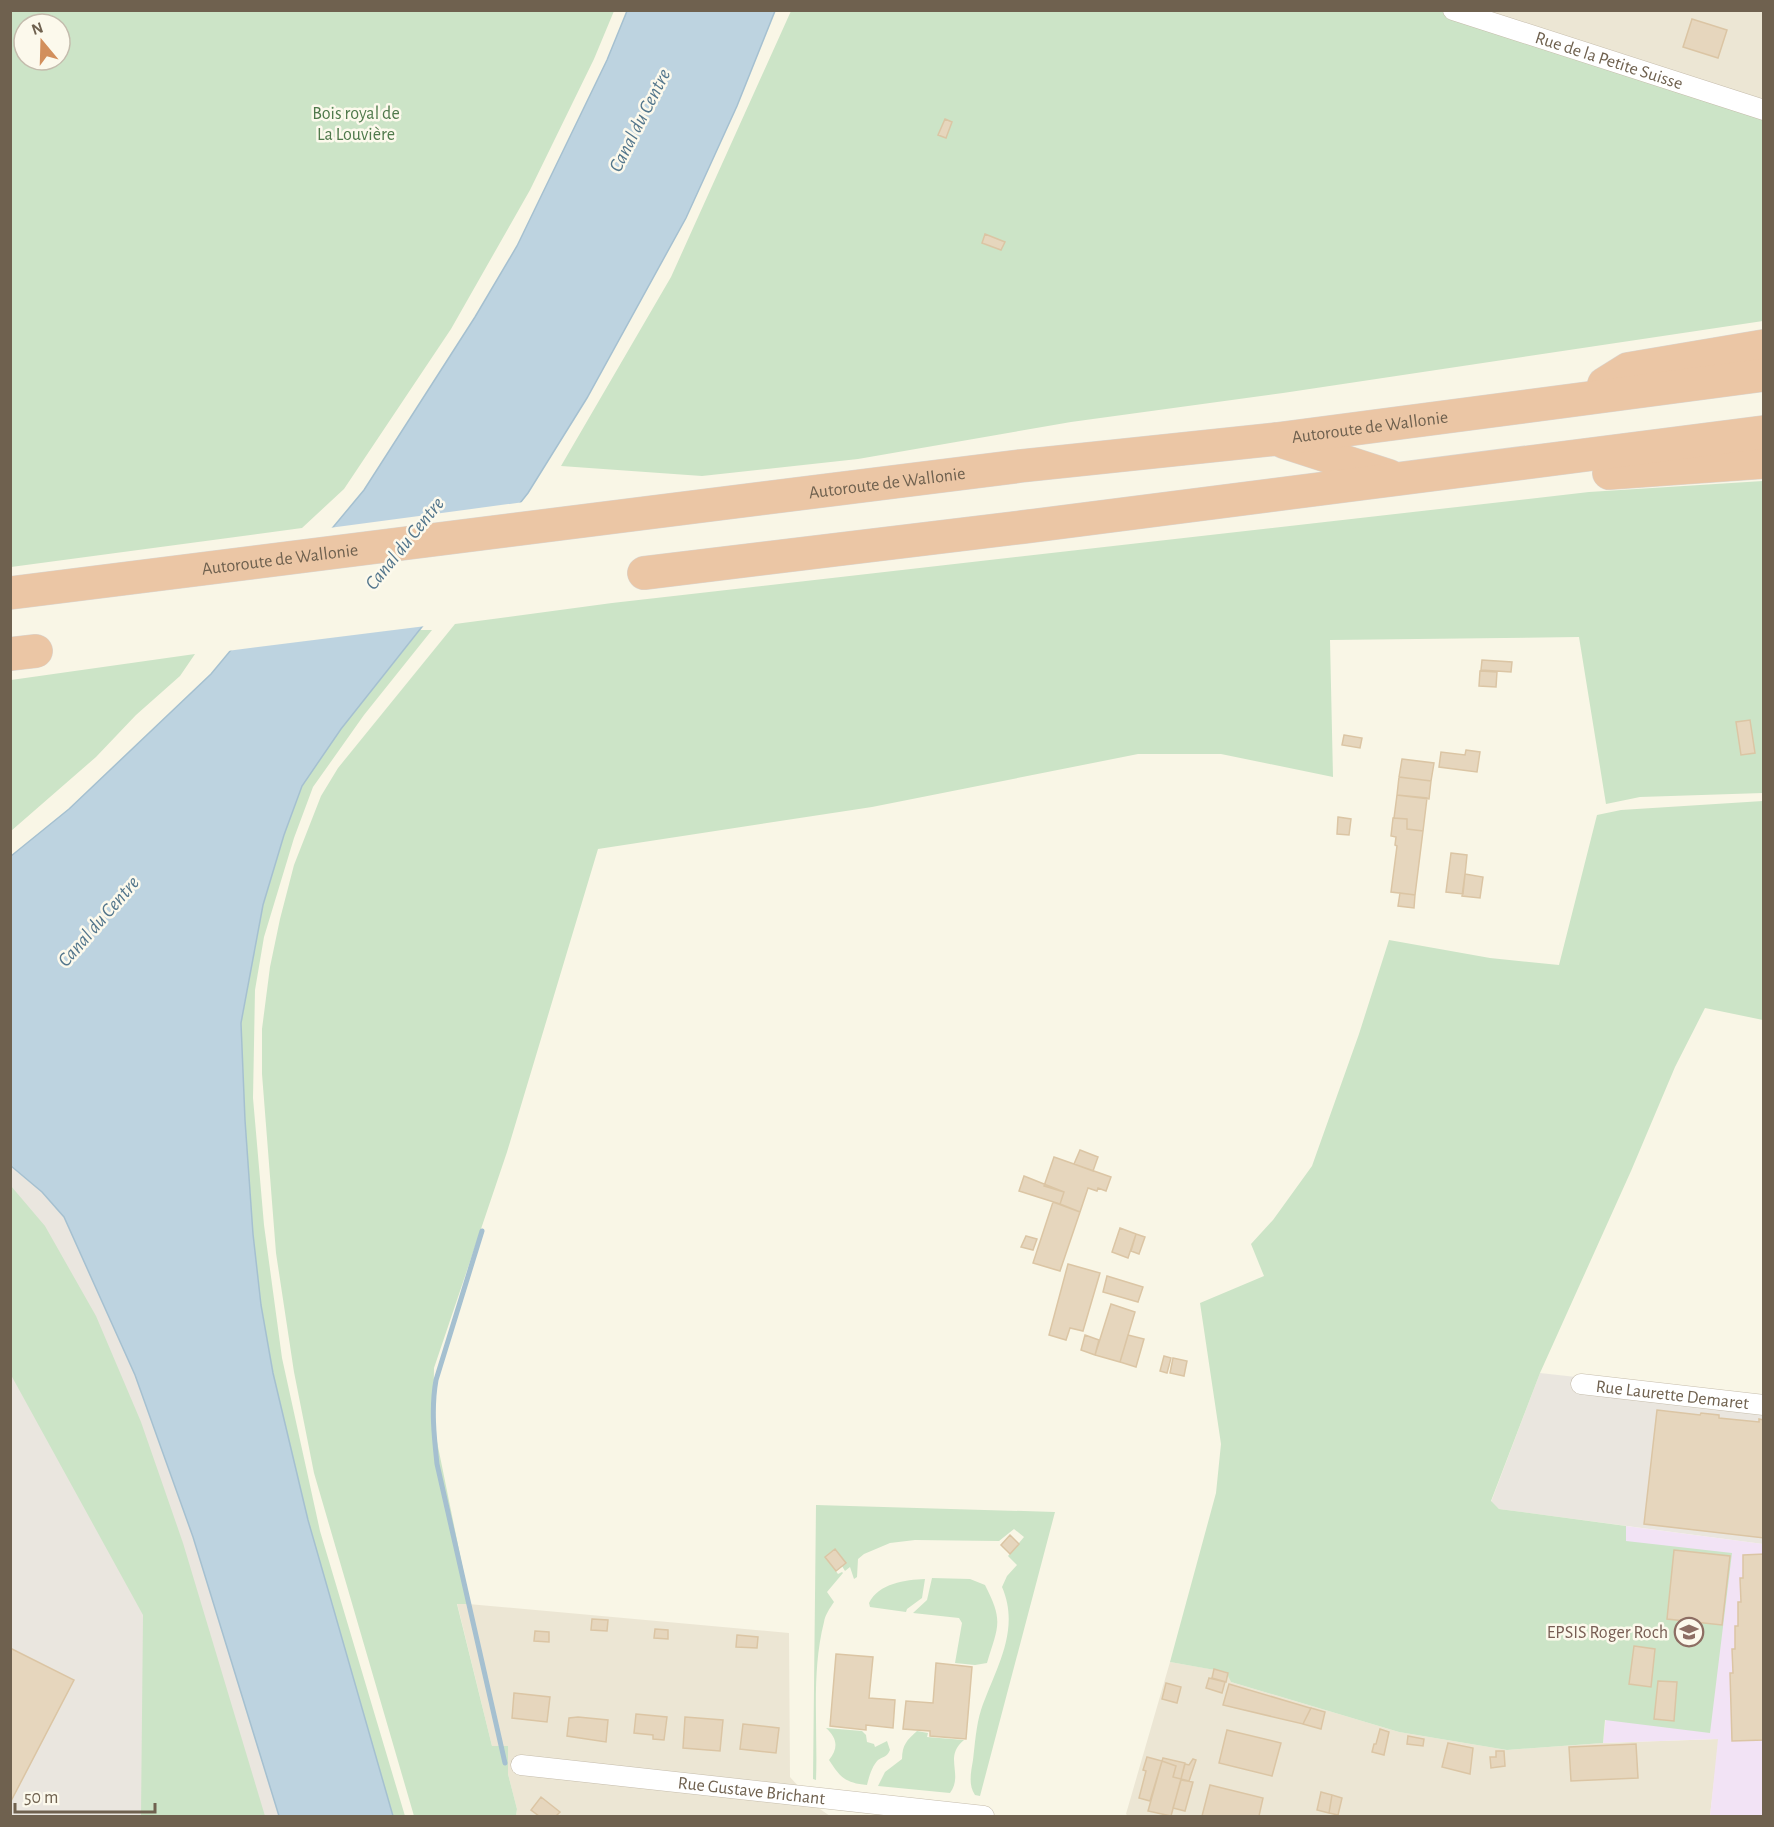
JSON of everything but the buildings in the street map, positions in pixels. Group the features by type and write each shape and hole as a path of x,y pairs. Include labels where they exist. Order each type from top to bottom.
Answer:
{"highway":[{"path":"1583,397 1628,369 1764,346"},
{"name":"Autoroute de Wallonie","path":"10,593 1020,466 1277,439 1764,375"},
{"path":"644,573 1764,432"},
{"path":"1277,439 1399,479 1611,472 1764,462"}],"street":[{"name":"Rue de la Petite Suisse","path":"1453,10 1764,110"},
{"name":"Rue Laurette Demaret","path":"1581,1384 1764,1406"},
{"name":"Rue Gustave Brichant","path":"521,1765 855,1810 984,1816"}],"shaded area":[{"path":"1453,11 1763,11 1763,110"},
{"path":"10,1166 42,1192 64,1217 135,1375 193,1537 279,1816 11,1816"},
{"path":"1540,1373 1585,1378 1763,1414 1763,1544 1499,1509 1491,1502"},
{"name":"EPSIS Roger Roch","path":"1626,1526 1763,1544 1763,1816 1710,1816 1718,1739 1603,1743"},
{"path":"457,1603 789,1633 790,1777 817,1807 830,1816 516,1816 517,1809 508,1774 508,1747 492,1746"},
{"path":"1170,1662 1227,1672 1231,1682 1399,1732 1507,1750 1603,1743 1719,1739 1710,1816 1128,1816 1126,1814"}],"green space":[{"name":"Bois royal de La Louvière","path":"10,11 614,11 594,59 530,190 451,329 344,489 302,528 11,567"},
{"path":"791,11 1453,11 1763,115 1763,321 1283,393 1071,422 858,459 702,476 561,466 671,277"},
{"path":"1763,481 1763,793 1640,797 1606,804 1579,637 1330,640 1333,777 1221,754 1138,754 872,807 598,849 507,1152 434,1368 433,1422 470,1604 457,1604 492,1746 508,1746 508,1774 517,1809 516,1816 414,1816 314,1473 294,1372 276,1253 262,1074 262,1029 270,967 280,919 294,865 321,796 338,768 455,624 612,603 1589,492"},
{"path":"420,630 432,630 364,715 313,787 294,838 264,937 255,990 253,1098 264,1225 282,1358 320,1531 405,1816 393,1816 308,1520 273,1373 261,1305 253,1234 241,1023 263,905 284,835 302,786 341,729"},
{"path":"195,654 180,676 136,715 96,757 11,831 11,680"},
{"path":"1763,801 1763,1020 1705,1008 1675,1067 1540,1373 1491,1501 1499,1509 1626,1526 1626,1541 1732,1553 1710,1733 1605,1720 1603,1743 1507,1750 1399,1732 1231,1682 1226,1672 1170,1662 1216,1493 1221,1444 1200,1303 1264,1276 1251,1244 1273,1220 1312,1166 1359,1034 1389,940 1490,958 1559,965 1597,815 1621,810"},
{"path":"11,1186 45,1226 96,1316 141,1422 183,1543 265,1816 141,1816 143,1615 11,1375"},
{"path":"816,1505 1055,1512 980,1796 975,1795 971,1783 977,1729 981,1710 1004,1650 1007,1634 1009,1619 1002,1587 1007,1576 1017,1565 1008,1556 1024,1537 1014,1529 999,1541 915,1540 890,1543 858,1559 857,1577 854,1579 850,1567 845,1571 842,1566 846,1563 826,1557 838,1574 843,1573 827,1592 834,1602 825,1617 820,1641 816,1681 816,1780 813,1779"},
{"path":"932,1578 970,1579 985,1585 997,1616 996,1632 987,1663 975,1665 955,1663 962,1623 959,1618 913,1613 927,1600"},
{"path":"925,1579 922,1598 906,1612 870,1607 869,1603 873,1596 886,1587 909,1580"},
{"path":"826,1728 862,1731 866,1735 867,1742 874,1744 875,1747 887,1741 890,1750 876,1762 867,1785 848,1781 833,1766 829,1760 835,1743 833,1736"},
{"path":"917,1731 928,1733 927,1737 964,1740 955,1753 955,1779 950,1793 878,1786 885,1772 902,1759 906,1743"}],"water":[{"name":"Canal du Centre","path":"627,11 775,11 737,106 686,218 587,398 528,493 341,729 302,786 284,835 263,905 241,1023 253,1234 261,1305 273,1373 308,1520 393,1816 279,1816 193,1537 135,1375 64,1217 42,1192 11,1166 11,856 69,809 211,674 364,490 475,317 517,246 607,60"}],"pier":[{"path":"524,502 426,626 227,651 329,528"}],"waterway":[{"path":"482,1231 436,1380 434,1422 437,1464 505,1763"}],"place":[{"name":"EPSIS Roger Roch","path":"1689,1632"}]}
